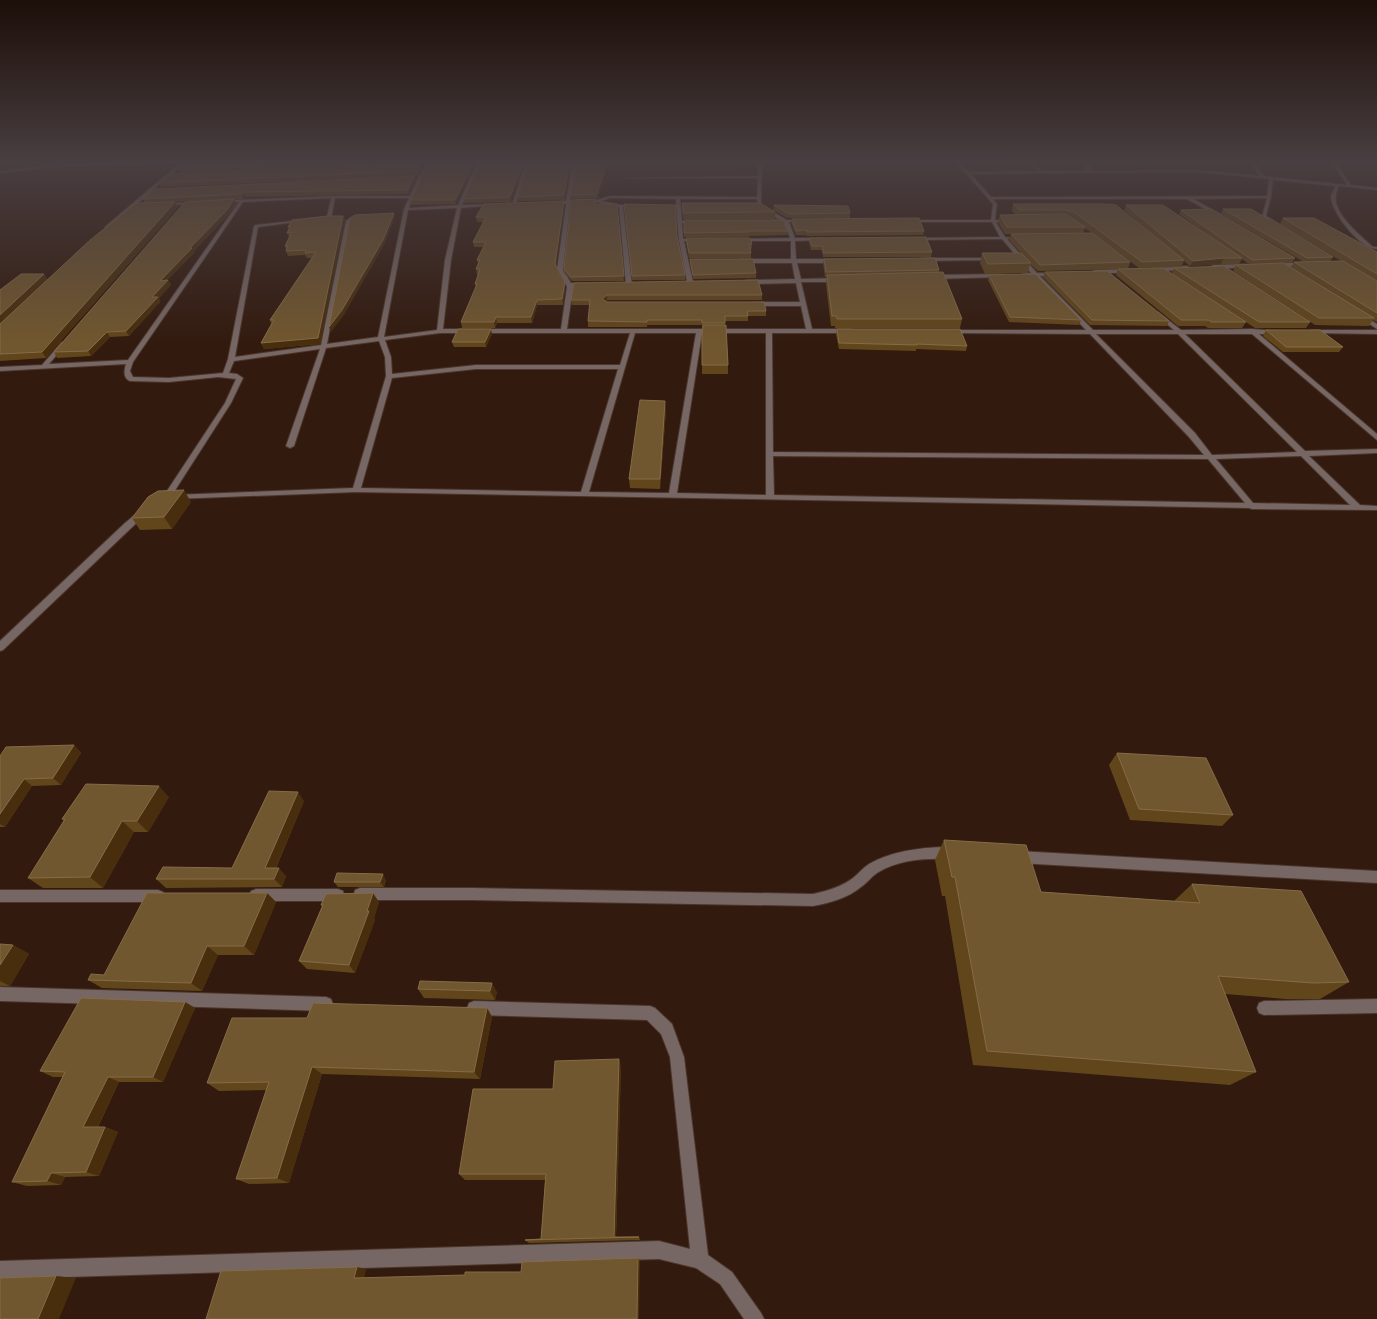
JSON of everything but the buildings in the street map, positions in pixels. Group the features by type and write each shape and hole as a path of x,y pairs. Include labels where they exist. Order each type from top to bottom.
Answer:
{"street":[{"path":"103,231 114,222"},
{"path":"228,222 130,362 127,371 130,379 139,380 175,380 225,375 237,376 240,378 228,403 164,499 356,490 1252,507 1377,508"},
{"path":"225,375 231,358 256,226 294,222"},
{"path":"290,446 324,346 348,222"},
{"path":"356,490 391,366 388,354 381,338 403,222"},
{"path":"440,331 448,260 455,222"},
{"path":"564,331 569,285 568,281 561,274 560,270 566,222"},
{"path":"623,222 629,285"},
{"path":"690,282 681,240 679,222 702,222"},
{"path":"786,222 793,239 794,261 809,331"},
{"path":"994,222 1003,238 1020,258 1192,435 1252,507"},
{"path":"1271,222 1282,229"},
{"path":"1344,222 1350,229 1372,248 1377,248"},
{"path":"910,239 1018,238"},
{"path":"733,240 832,239"},
{"path":"681,240 703,240"},
{"path":"1012,259 1020,258"},
{"path":"919,260 997,259"},
{"path":"686,261 694,261"},
{"path":"732,261 841,261"},
{"path":"1296,261 1302,265"},
{"path":"1241,262 1247,266"},
{"path":"1182,263 1188,268"},
{"path":"1266,266 1310,264"},
{"path":"1279,265 1292,273"},
{"path":"1092,272 1137,271 1130,266"},
{"path":"1208,268 1254,266"},
{"path":"1221,267 1227,272"},
{"path":"1149,270 1194,268"},
{"path":"1161,270 1167,274"},
{"path":"1107,272 1113,277"},
{"path":"1021,275 1061,274"},
{"path":"926,278 1006,276"},
{"path":"737,282 847,280"},
{"path":"682,283 698,282"},
{"path":"622,285 637,284"},
{"path":"569,285 592,285"},
{"path":"749,304 804,304"},
{"path":"1351,310 1377,327"},
{"path":"1156,312 1180,332 1358,508"},
{"path":"1242,324 1254,332 1377,438"},
{"path":"1311,328 1318,332"},
{"path":"231,358 440,331 857,331"},
{"path":"584,494 633,331"},
{"path":"673,496 699,331"},
{"path":"769,331 770,498"},
{"path":"944,332 1286,332"},
{"path":"1302,332 1377,332"},
{"path":"44,366 70,336"},
{"path":"0,369 130,362"},
{"path":"389,376 476,367 622,367"},
{"path":"770,454 1211,457 1377,451"},
{"path":"0,647 128,525 149,508"},
{"path":"244,895 472,894 813,900 835,895 856,883 873,868 901,857 932,852 964,854"},
{"path":"1003,856 1377,878"},
{"path":"0,896 173,895"},
{"path":"0,994 341,1004"},
{"path":"1264,1008 1377,1006"},
{"path":"460,1008 650,1014 666,1029 677,1057 700,1260"},
{"path":"0,1270 659,1250 700,1260 726,1278 755,1319"}]}
